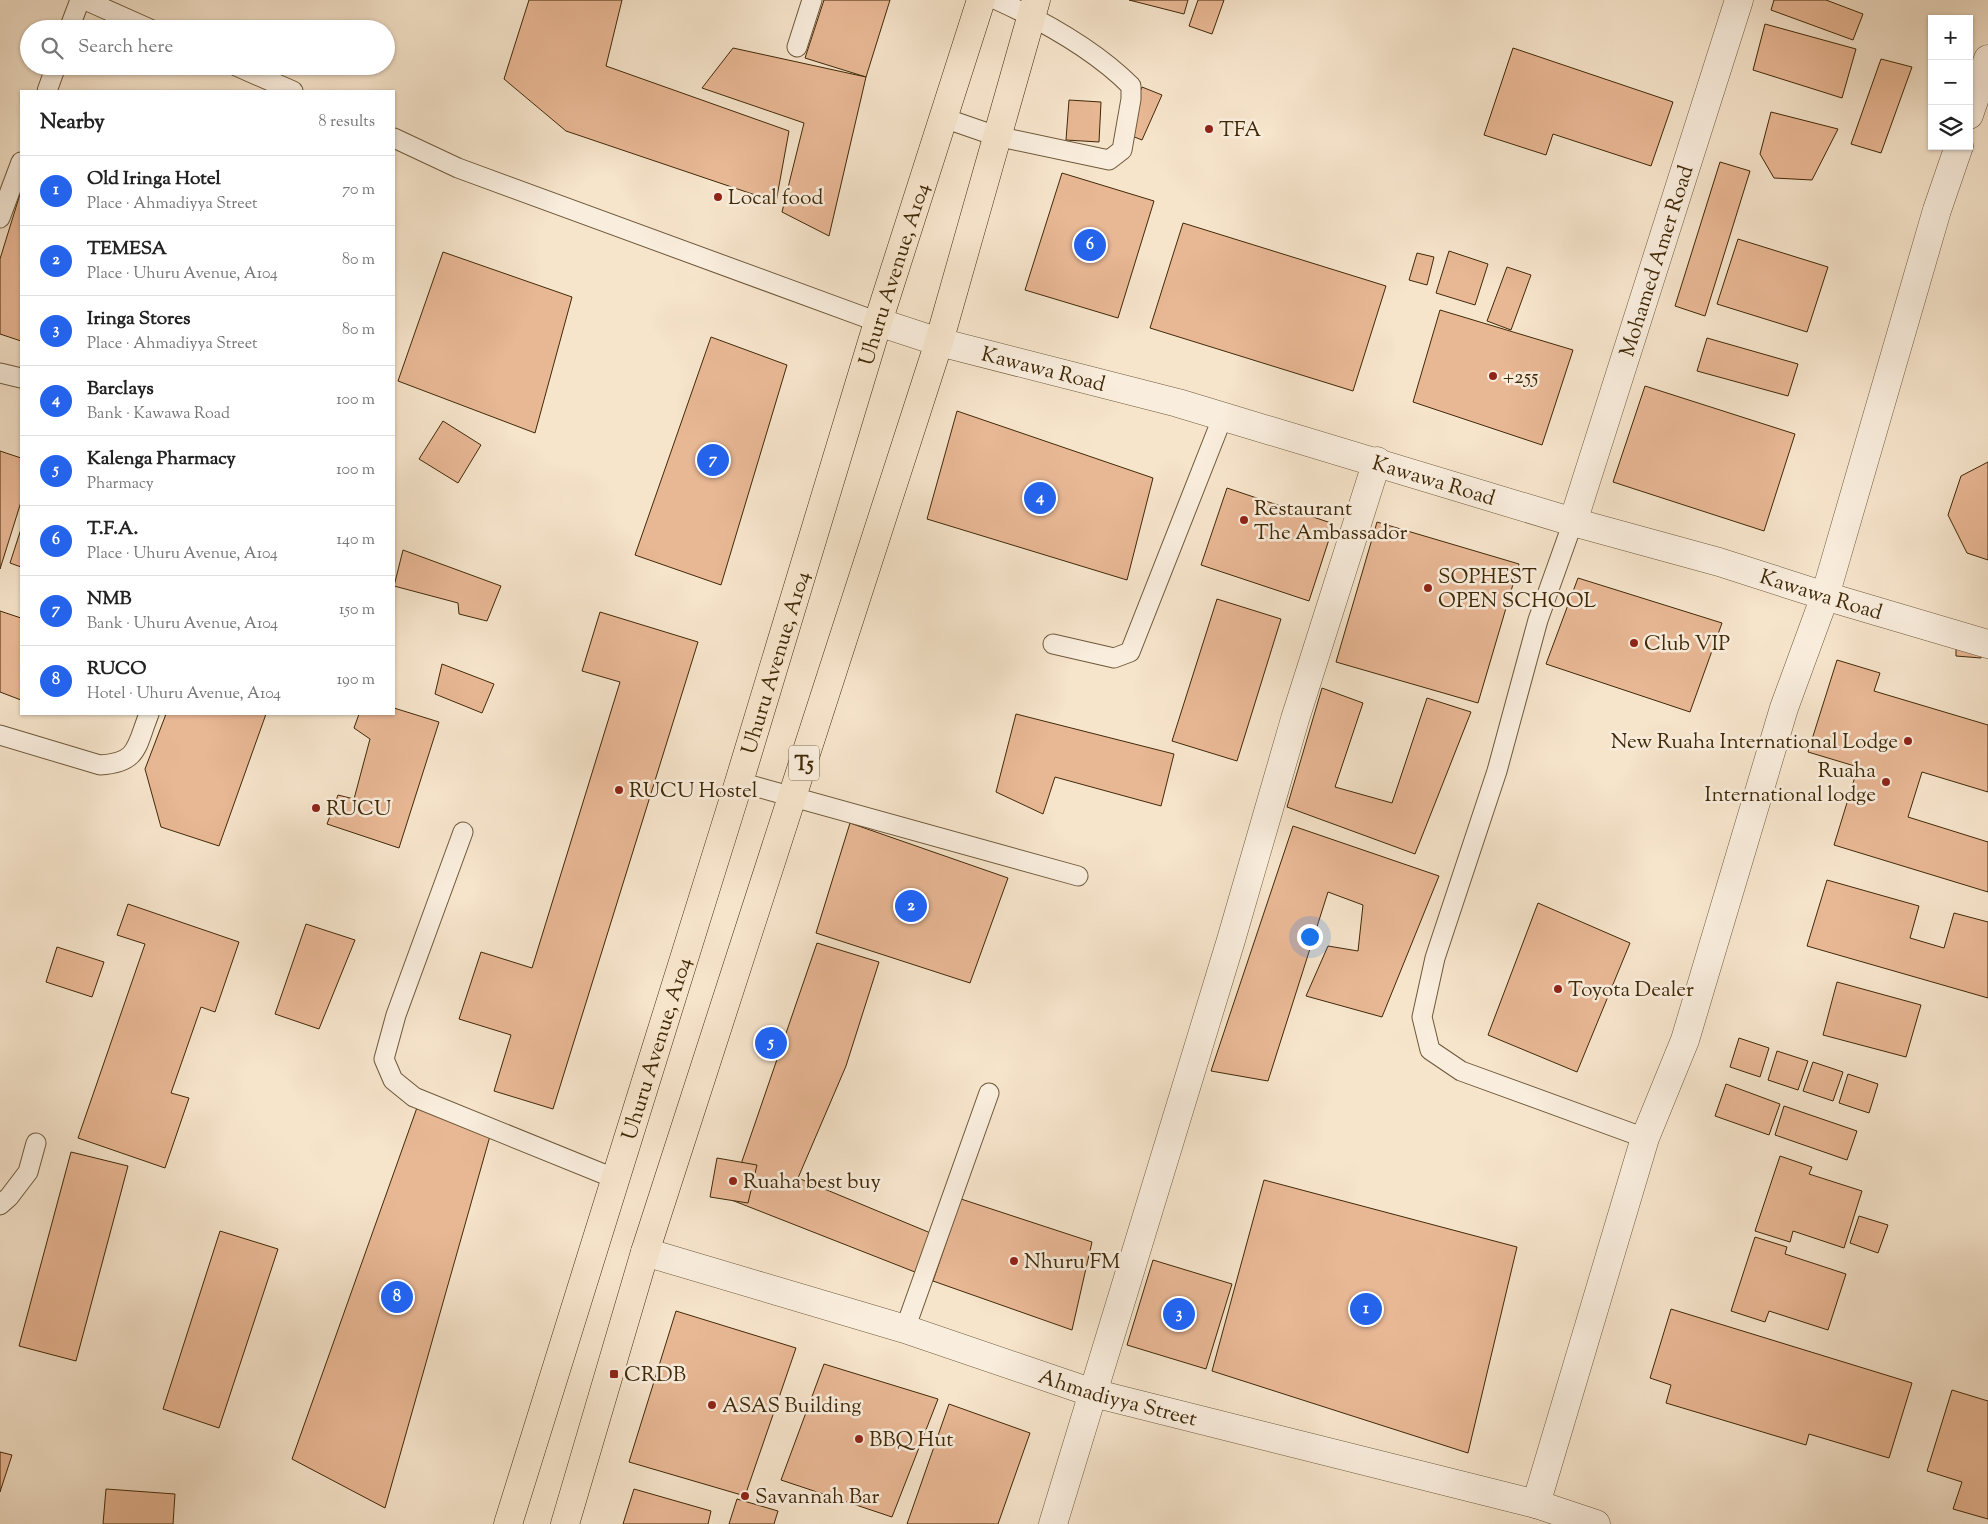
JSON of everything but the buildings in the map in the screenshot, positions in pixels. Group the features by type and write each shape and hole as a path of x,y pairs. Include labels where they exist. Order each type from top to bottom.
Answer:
{"highway":[{"name":"Uhuru Avenue, A104","path":"508,1524 616,1179 878,322 981,0"},
{"name":"T5","path":"565,1524 645,1252 939,342 996,136 1034,8"}],"street":[{"name":"Mohamed Amer Road","path":"1573,522 1739,0"},
{"path":"1972,105 1988,59"},
{"path":"1536,1504 1645,1138 1685,1040 1784,708 1825,596 1937,210 1958,150"},
{"name":"Kawawa Road","path":"878,322 939,342 1223,416 1573,522 1719,562 1825,596 1988,644"},
{"path":"1053,1524 1231,940 1295,720 1377,462"},
{"name":"Ahmadiyya Street","path":"645,1252 905,1329 1093,1393 1536,1504 1596,1524"}],"lane":[{"path":"72,20 80,0"},
{"path":"84,0 130,20"},
{"path":"797,47 812,0"},
{"path":"944,118 996,136 1109,160 1122,150 1131,99 1131,86 1034,8 997,0"},
{"path":"47,90 53,75"},
{"path":"257,75 291,90"},
{"path":"395,138 458,168 878,322"},
{"path":"0,218 20,165"},
{"path":"0,373 20,378"},
{"path":"1053,644 1114,658 1130,652 1223,416"},
{"path":"1573,522 1538,620 1497,771 1435,958 1422,1017 1430,1050 1461,1071 1645,1138"},
{"path":"0,735 100,764 116,764 133,755 149,715"},
{"path":"738,782 1078,876"},
{"path":"463,832 396,1015 384,1059 393,1080 414,1097 616,1179"},
{"path":"905,1329 989,1092"},
{"path":"0,1205 9,1197 28,1172 36,1143"}],"place":[{"name":"TFA","path":"1209,129"},
{"name":"Local food","path":"718,197"},
{"name":"T.F.A.","path":"1090,245"},
{"name":"+255","path":"1493,376"},
{"name":"NMB","path":"713,460"},
{"name":"Barclays","path":"1040,498"},
{"name":"Restaurant The Ambassador","path":"1244,520"},
{"name":"SOPHEST OPEN SCHOOL","path":"1428,588"},
{"name":"Club VIP","path":"1634,643"},
{"name":"New Ruaha International Lodge","path":"1908,741"},
{"name":"Ruaha International lodge","path":"1886,782"},
{"name":"RUCU Hostel","path":"619,790"},
{"name":"RUCU","path":"316,808"},
{"name":"TEMESA","path":"911,906"},
{"name":"Toyota Dealer","path":"1558,989"},
{"name":"Kalenga Pharmacy","path":"771,1043"},
{"name":"Ruaha best buy","path":"733,1181"},
{"name":"Nhuru FM","path":"1014,1261"},
{"name":"RUCO","path":"397,1297"},
{"name":"Old Iringa Hotel","path":"1366,1309"},
{"name":"Iringa Stores","path":"1179,1314"},
{"name":"CRDB","path":"614,1374"},
{"name":"ASAS Building","path":"712,1405"},
{"name":"BBQ Hut","path":"859,1439"},
{"name":"Savannah Bar","path":"745,1496"}]}
